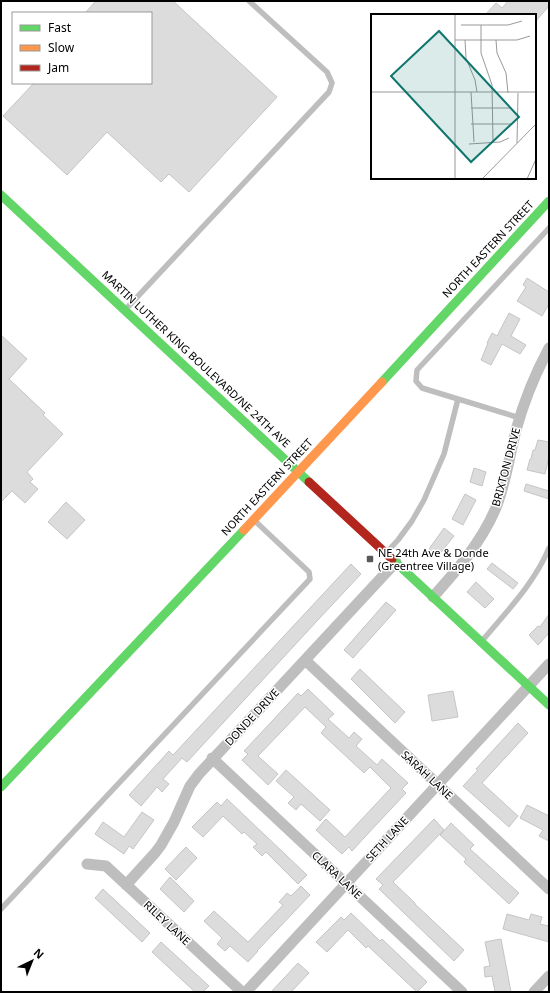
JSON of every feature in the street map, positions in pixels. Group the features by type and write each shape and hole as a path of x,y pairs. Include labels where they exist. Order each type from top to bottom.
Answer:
{"main road":[{"name":"MARTIN LUTHER KING BOULEVARD/NE 24TH AVE","path":"1,194 549,705"},
{"name":"NORTH EASTERN STREET","path":"1,787 298,472 549,201"}],"street":[{"name":"BRIXTON DRIVE","path":"433,597 472,551 484,532 494,511 503,487 520,418 534,379 549,348"},
{"name":"DONDE DRIVE","path":"126,885 161,845 174,822 190,786 212,758 396,562"},
{"name":"SARAH LANE","path":"305,660 549,890"},
{"name":"SETH LANE","path":"246,992 549,664"},
{"name":"CLARA LANE","path":"212,758 462,992"},
{"name":"RILEY LANE","path":"87,864 106,866 242,992"},
{"path":"534,992 549,976"}],"lane":[{"path":"125,310 330,92 332,83 327,72 249,1"},
{"path":"520,418 422,388 416,381 417,370 549,228"},
{"path":"386,553 412,521 427,493 444,454 458,399"},
{"path":"1,909 310,579 309,572 254,519"},
{"path":"481,642 518,599 545,559 549,548"}],"building":[{"path":"96,1 173,1 277,97 189,192 169,174 161,182 107,132 67,175 3,116 33,84 152,84 152,12 86,12"},
{"path":"508,1 549,1 549,6 536,21 536,14 486,14 496,3 502,8"},
{"path":"527,278 549,292 549,304 542,316 517,301 526,287 523,285"},
{"path":"509,313 520,319 511,336 526,345 520,354 502,344 491,365 481,360 492,333 497,336"},
{"path":"1,335 27,359 9,379 45,413 43,415 63,434 27,472 33,479 30,482 38,489 25,503 12,491 1,502"},
{"path":"538,440 549,442 549,457 545,474 527,470 533,450 535,450"},
{"path":"474,468 486,472 482,486 470,482"},
{"path":"526,484 549,491 549,499 524,491"},
{"path":"465,494 476,500 463,525 452,519"},
{"path":"66,502 85,520 67,539 48,522"},
{"path":"444,528 454,536 438,556 429,549"},
{"path":"492,563 518,583 513,589 487,569"},
{"path":"351,564 361,574 187,762 182,758 163,779 169,784 162,792 157,787 141,806 129,795 169,751 173,755"},
{"path":"476,582 494,599 485,608 467,592"},
{"path":"386,602 396,610 353,658 344,650"},
{"path":"549,614 549,633 538,645 529,635 538,626 540,627"},
{"path":"360,669 405,712 395,723 351,679"},
{"path":"308,689 334,714 328,719 349,738 354,732 362,739 356,746 377,765 382,759 408,783 402,789 406,793 352,851 349,847 342,854 316,830 326,819 345,837 391,788 370,767 364,773 321,733 326,727 305,707 258,756 278,774 268,785 242,760 248,754 244,751 298,693 301,696"},
{"path":"453,691 458,717 432,721 428,695"},
{"path":"518,723 528,733 482,783 518,816 509,827 463,786 478,770 476,769"},
{"path":"286,770 330,810 320,821 301,804 296,810 288,803 294,797 276,781"},
{"path":"227,799 307,875 298,884 266,852 262,856 253,847 257,844 244,832 242,834 223,816 203,837 192,827 217,802 221,806"},
{"path":"527,805 549,816 549,841 539,836 543,830 520,818"},
{"path":"142,812 154,820 133,849 129,846 124,854 95,834 103,822 124,837"},
{"path":"434,819 444,830 393,882 464,950 454,961 379,889 383,885 376,879"},
{"path":"451,823 474,845 470,849 519,893 509,904 464,862 466,859 440,835"},
{"path":"186,847 197,858 176,880 165,869"},
{"path":"170,877 194,901 184,912 160,889"},
{"path":"301,886 310,895 248,962 230,946 225,951 217,944 222,938 204,921 214,911 248,942 283,905 279,902 287,893 291,896"},
{"path":"103,889 150,933 142,942 95,898"},
{"path":"351,913 380,941 382,939 427,982 417,992 368,946 366,948 348,930 327,952 316,942 341,917 344,920"},
{"path":"507,914 529,920 531,914 542,917 540,924 549,926 549,942 503,929"},
{"path":"501,939 511,992 495,992 492,976 485,977 484,967 490,966 485,942"},
{"path":"161,942 209,986 203,992 195,992 152,952"},
{"path":"298,963 309,973 291,992 271,992"}],"traffic: fast":[{"path":"1,195 309,482"},
{"path":"382,382 549,201"},
{"path":"1,787 244,530"},
{"path":"392,559 549,705"}],"traffic: slow":[{"path":"244,530 382,382"}],"traffic: jam":[{"path":"309,482 392,559"}],"place":[{"name":"NE 24th Ave & Donde (Greentree Village)","path":"370,559"}]}
